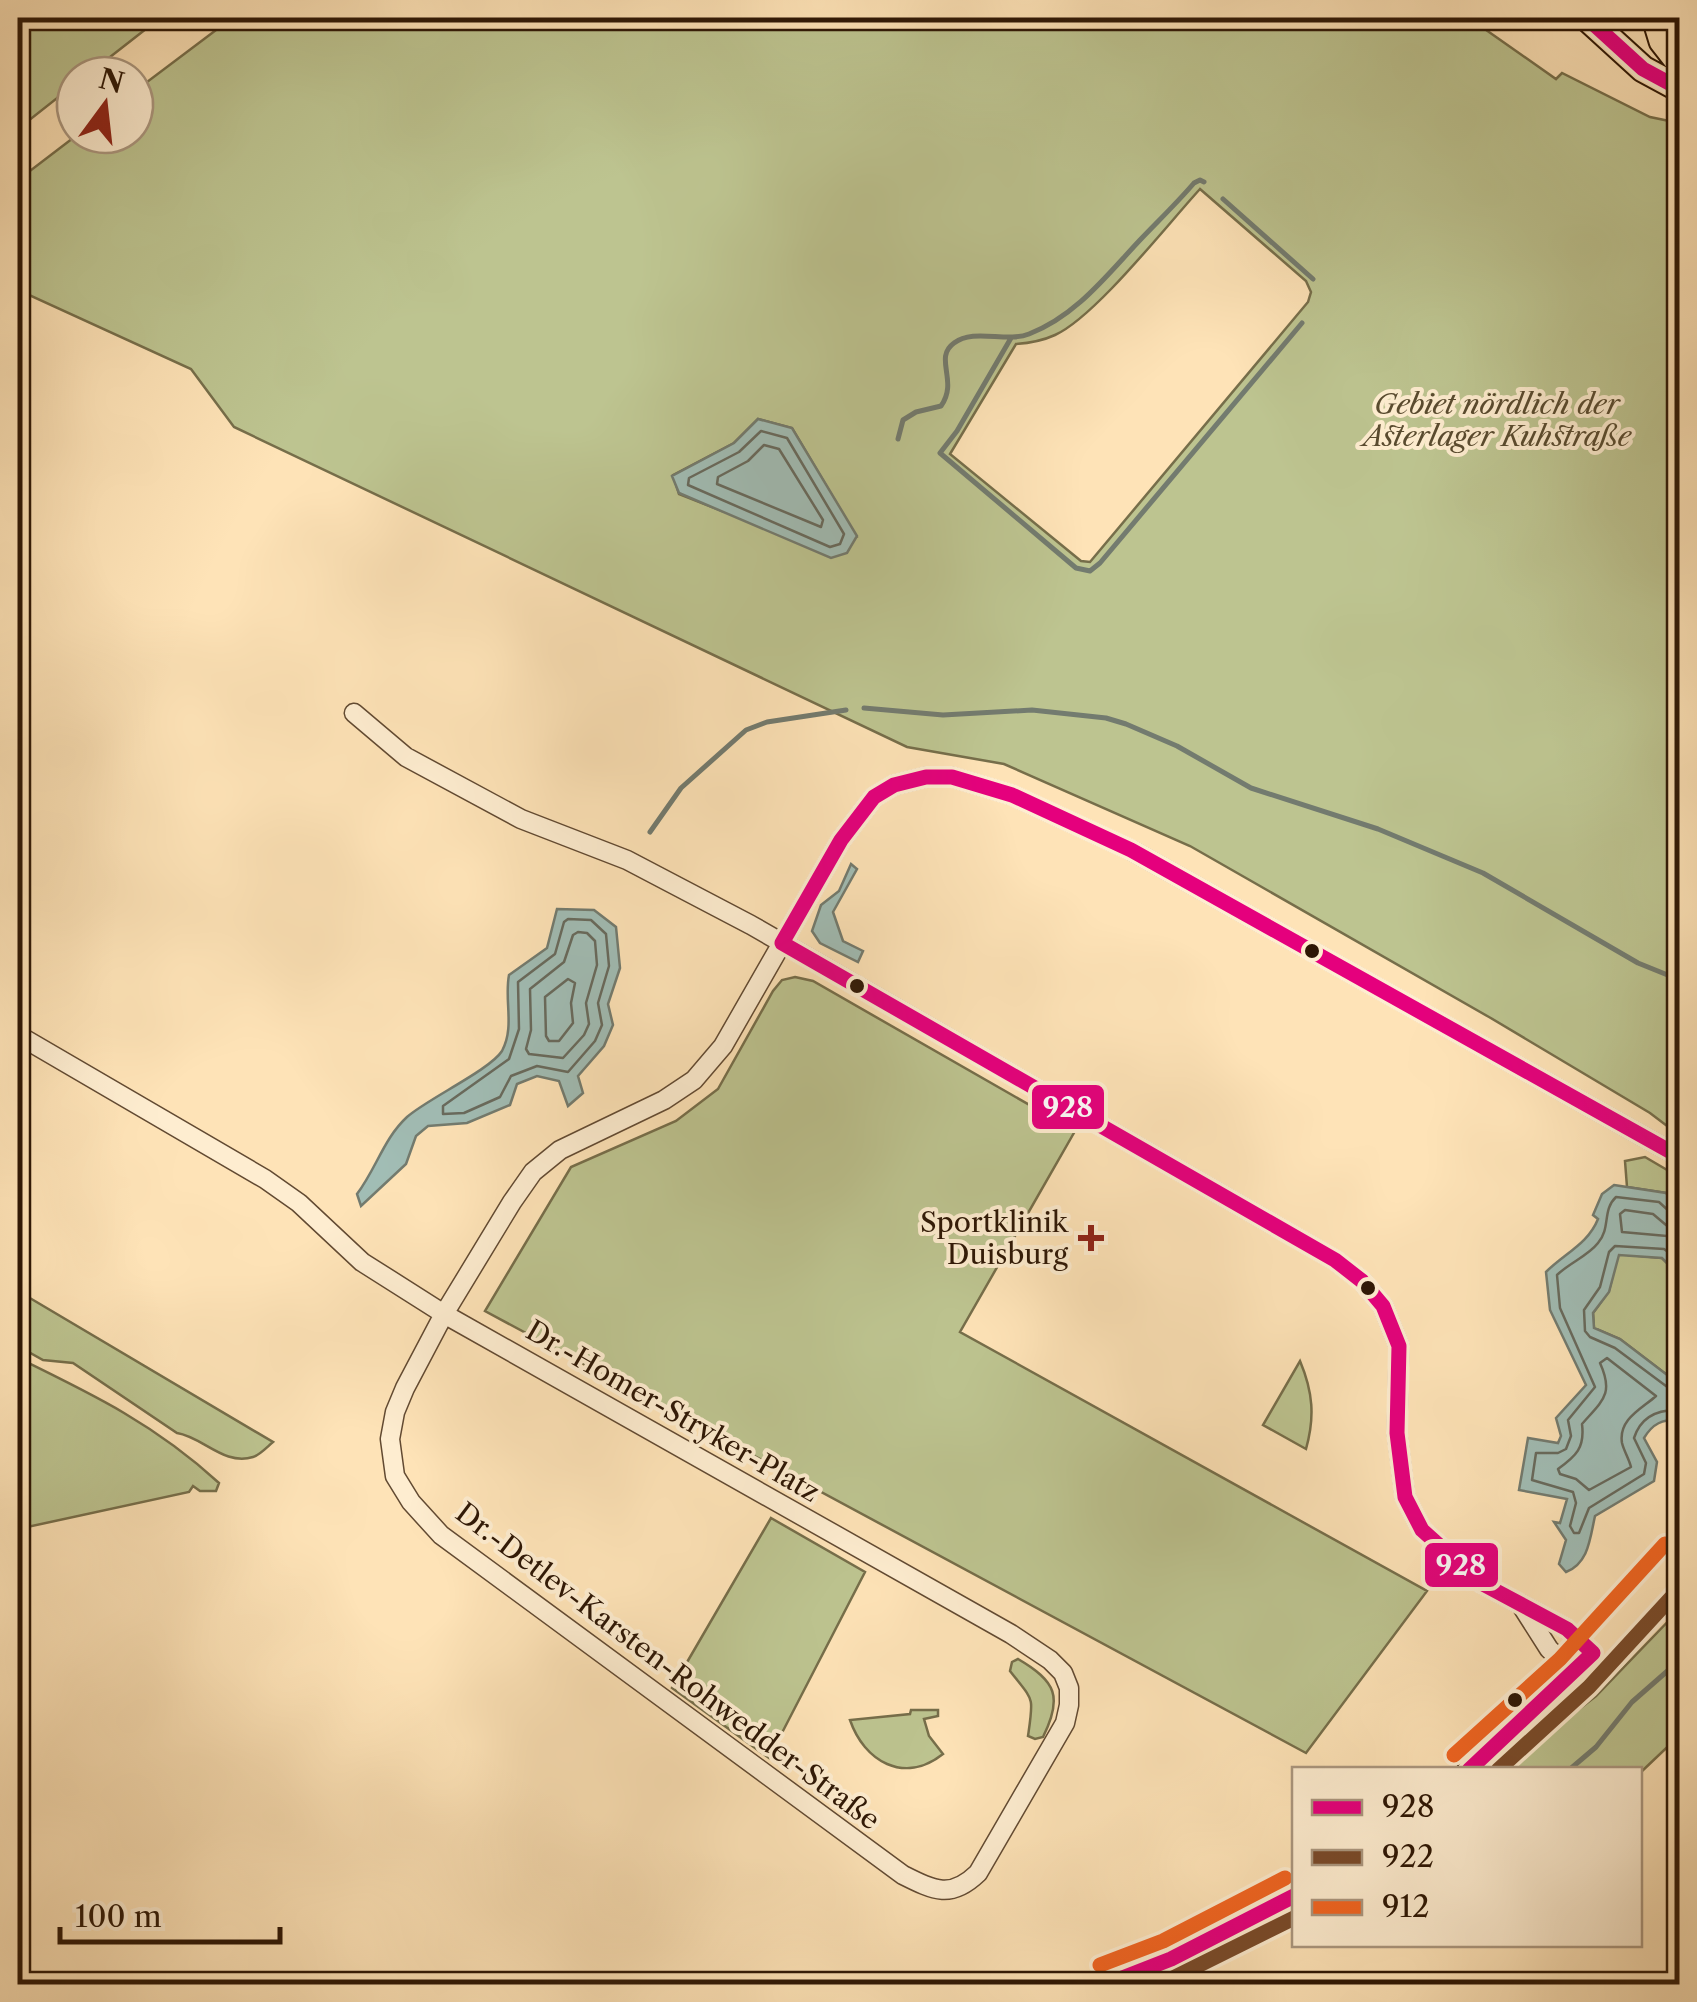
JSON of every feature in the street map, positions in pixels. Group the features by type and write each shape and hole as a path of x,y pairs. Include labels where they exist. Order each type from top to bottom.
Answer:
{"highway":[{"path":"1587,18 1631,60 1680,89"},
{"path":"1655,18 1662,41 1680,64"}],"main road":[{"path":"1471,1767 1574,1674 1680,1558"},
{"path":"1107,1984 1171,1959 1292,1897"}],"street":[{"path":"354,713 406,757 521,819 627,860 782,943 1335,1260 1362,1281 1383,1306 1400,1346 1396,1434 1406,1497 1422,1530 1481,1583 1567,1629 1594,1652"},
{"name":"Dr.-Detlev-Karsten-Rohwedder-Straße","path":"875,1557 1024,1642 1063,1674 1069,1688 1065,1723 978,1873 963,1888 928,1888 903,1874 442,1535 411,1502 395,1474 390,1439 395,1412 444,1314 534,1172 560,1150 664,1100 694,1080 723,1046 841,840 874,797 894,785 952,776 1012,795 1131,850 1680,1157"},
{"name":"Dr.-Homer-Stryker-Platz","path":"18,1035 265,1180 299,1203 362,1262 444,1314 875,1557"},
{"path":"1521,1605 1549,1649 1574,1674"}],"green space":[{"path":"18,18 160,18 113,55 55,55 55,100 18,129"},
{"name":"Gebiet nördlich der Asterlager Kuhstraße","path":"232,18 1469,18 1556,79 1562,73 1650,117 1679,123 1679,1135 1650,1113 1489,1017 1190,846 1004,764 907,747 234,427 191,369 18,290 18,180 55,152 55,155 155,155 155,76","holes":["1200,189 1306,281 1311,292 1308,302 1090,562 1081,561 950,454 1016,344 1055,335 1090,310","758,419 792,428 856,536 722,511 679,494 673,475 734,443"]},
{"path":"795,977 813,981 1075,1131 960,1332 1427,1591 1306,1753 485,1311 571,1167 676,1121 718,1089 773,991 782,980"},
{"path":"1645,1157 1679,1177 1679,1210 1666,1193 1627,1187 1625,1161"},
{"path":"1618,1254 1662,1258 1679,1275 1679,1384 1620,1339 1594,1328 1593,1313 1609,1291"},
{"path":"18,1291 273,1442 253,1457 233,1458 177,1433 73,1363 43,1360 18,1346"},
{"path":"18,1358 98,1399 172,1444 219,1483 216,1491 200,1491 193,1486 189,1492 18,1529"},
{"path":"1300,1361 1311,1405 1306,1449 1263,1425"},
{"path":"771,1518 865,1572 769,1758 672,1688"},
{"path":"1679,1610 1679,1736 1642,1771 1642,1767 1504,1767 1596,1696"},
{"path":"1018,1659 1041,1675 1052,1691 1053,1711 1043,1737 1028,1736 1030,1700 1010,1671 1012,1662"},
{"path":"911,1710 938,1710 938,1716 924,1719 929,1736 943,1754 914,1768 900,1768 875,1757 856,1735 850,1720 910,1714"}],"water":[{"path":"758,419 792,428 857,536 847,553 831,558 679,493 672,476 734,443"},
{"path":"851,864 857,869 833,912 843,941 863,951 858,962 820,943 812,931 821,905 839,891"},
{"path":"557,909 594,910 616,927 620,968 608,1004 613,1025 604,1046 578,1076 583,1093 568,1106 559,1081 537,1076 517,1084 510,1105 467,1123 428,1126 416,1136 406,1164 361,1206 357,1194 399,1125 485,1067 502,1051 508,1033 509,975 547,948"},
{"path":"1614,1185 1666,1193 1679,1210 1679,1275 1662,1258 1619,1255 1609,1292 1593,1313 1594,1328 1620,1339 1679,1384 1679,1419 1659,1423 1647,1433 1644,1438 1657,1462 1654,1481 1595,1516 1584,1556 1566,1572 1559,1564 1566,1540 1554,1522 1560,1523 1567,1499 1519,1490 1528,1438 1558,1443 1561,1436 1556,1418 1586,1385 1550,1310 1546,1272 1588,1235 1598,1219 1593,1215 1602,1194"}],"waterway":[{"path":"898,439 903,420 916,412 941,406 948,388 946,356 954,343 971,337 1029,334 1062,317 1103,280 1194,183 1204,182"},
{"path":"1223,199 1313,279"},
{"path":"1011,338 940,453 1076,568 1090,571 1302,323"},
{"path":"864,708 943,715 1032,710 1126,724 1177,746 1251,788 1378,829 1483,873 1638,963 1680,980"},
{"path":"650,832 681,788 746,730 767,722 846,710"},
{"path":"1573,1767 1596,1747 1632,1702 1680,1660"}],"transit line":[{"name":"928","path":"1587,18 1643,69 1680,89"},
{"name":"928","path":"782,943 841,840 874,797 894,785 926,777 952,777 1012,795 1131,850 1680,1157"},
{"name":"928","path":"782,943 1335,1260 1362,1281 1383,1306 1399,1346 1397,1433 1405,1497 1422,1530 1481,1583 1567,1629 1593,1653 1472,1767"},
{"name":"912","path":"1454,1755 1560,1659 1665,1544"},
{"name":"922","path":"1501,1767 1589,1687 1680,1588"},
{"name":"912","path":"1100,1965 1163,1941 1285,1878"},
{"name":"928","path":"1107,1984 1171,1959 1292,1897"},
{"name":"922","path":"1161,1984 1292,1919"}],"place":[{"name":"Sportklinik Duisburg","path":"1091,1238"}]}
